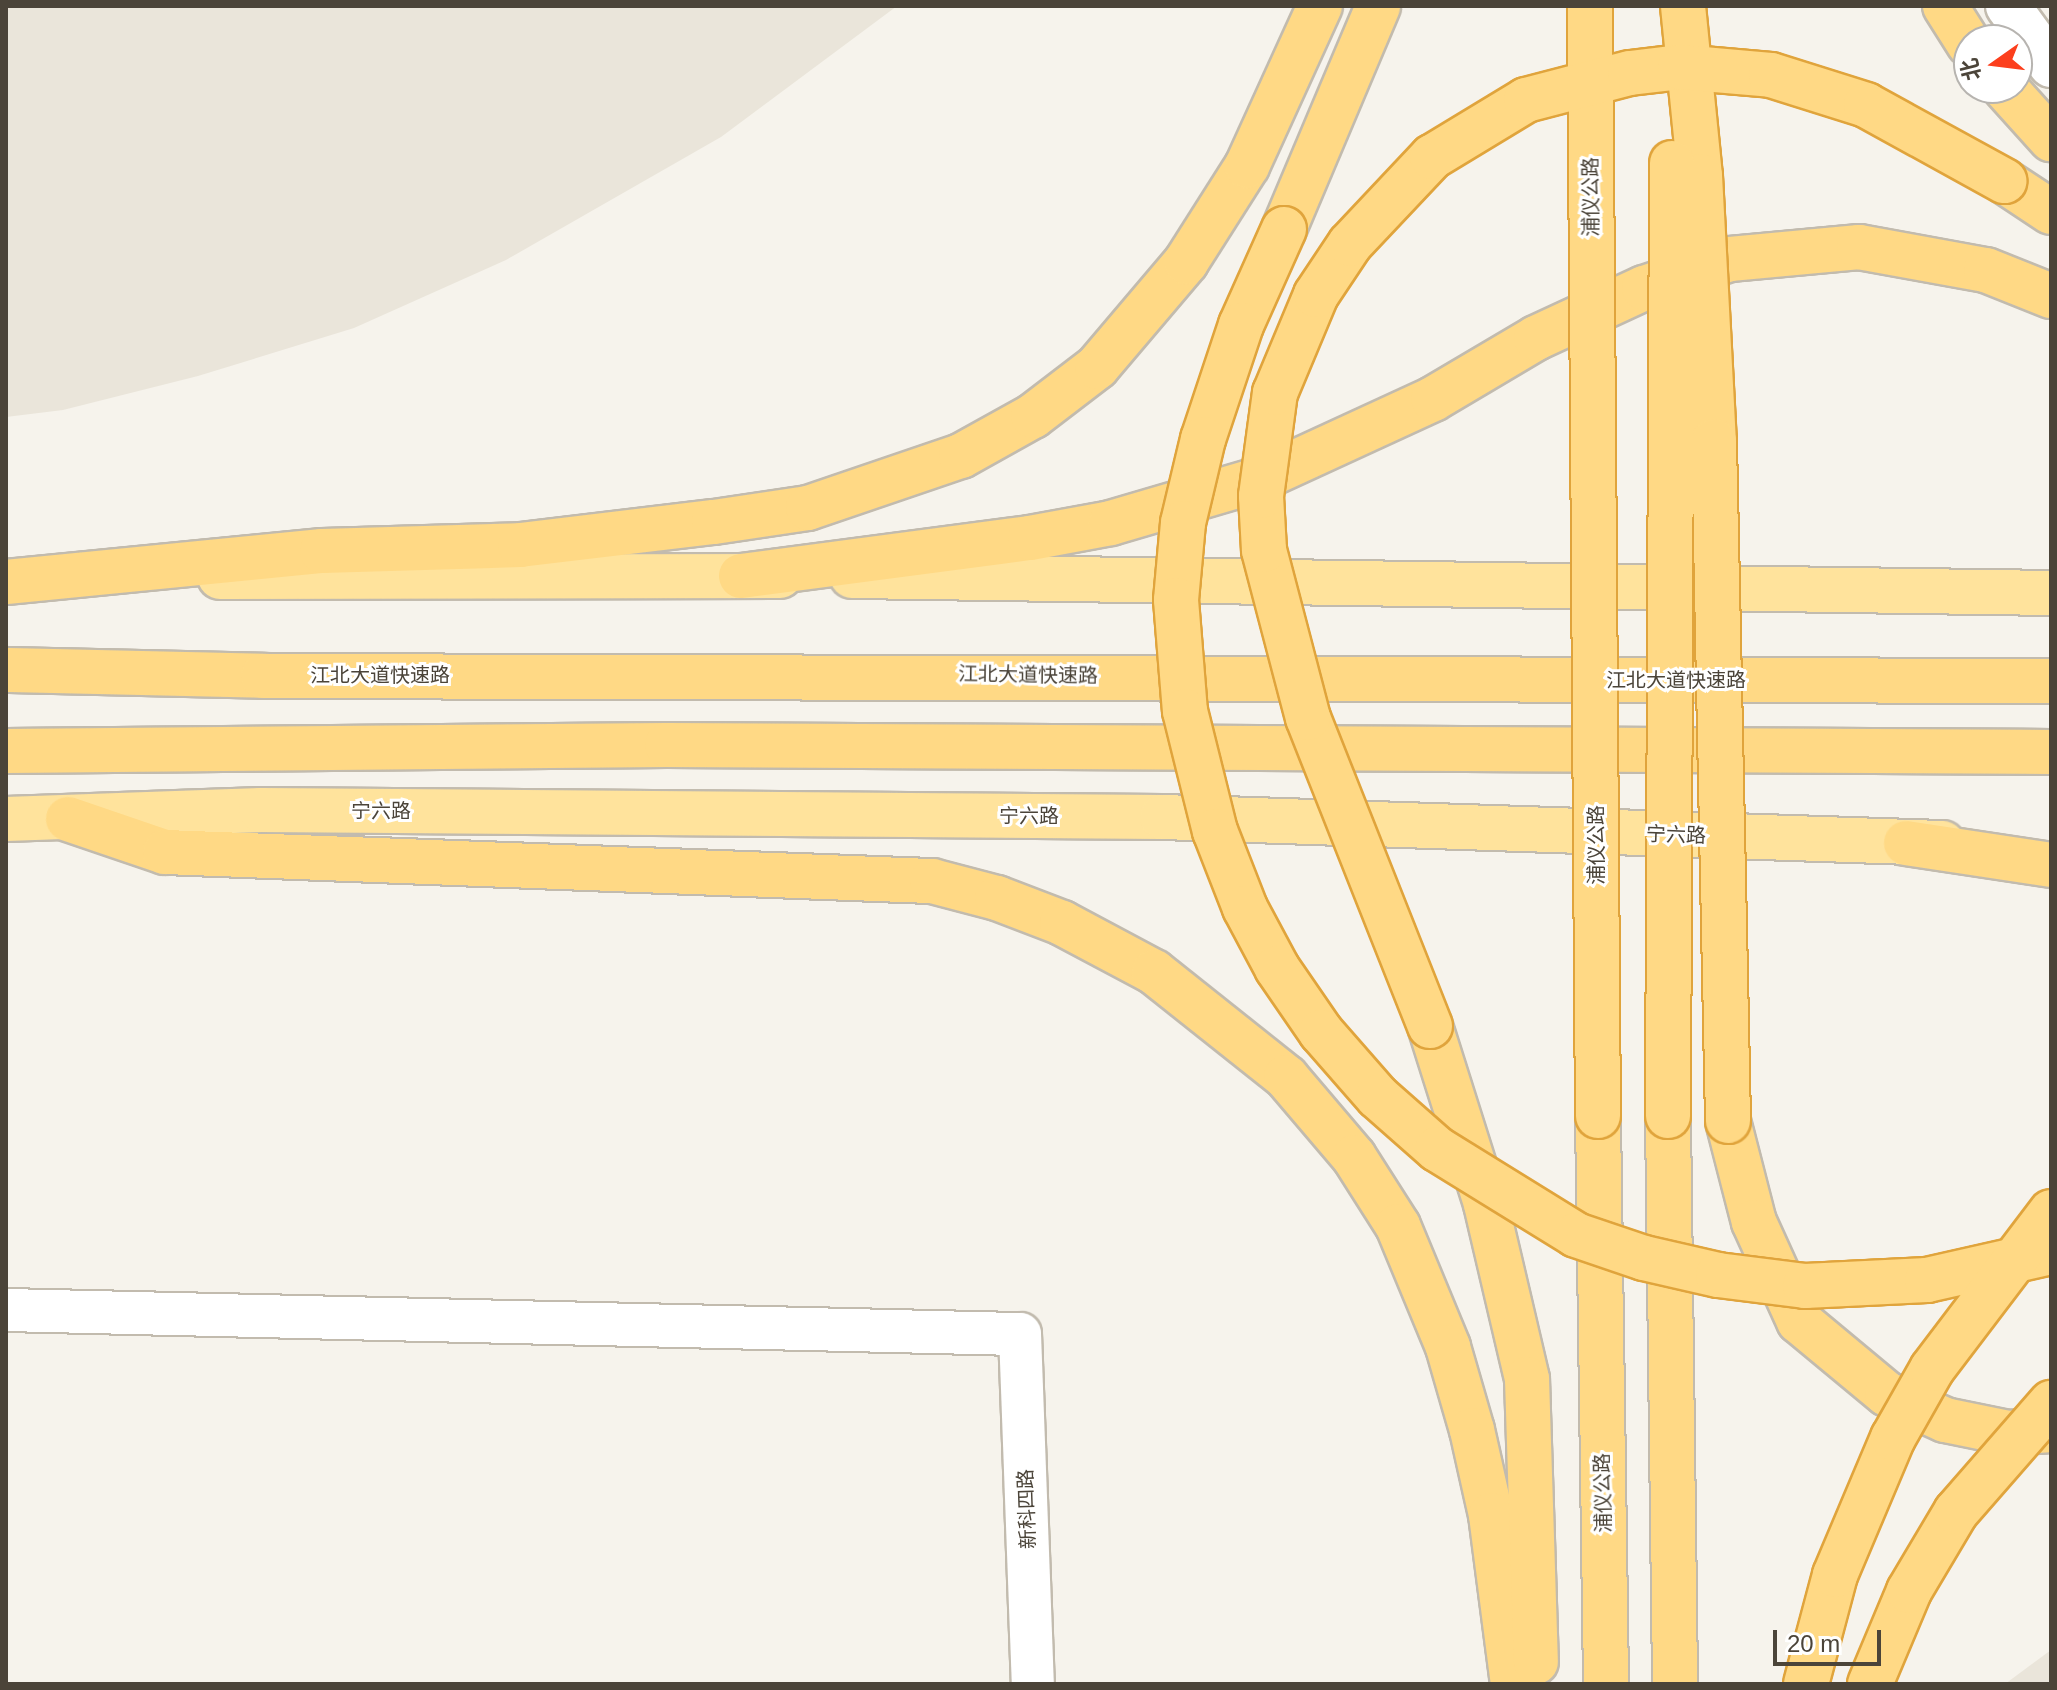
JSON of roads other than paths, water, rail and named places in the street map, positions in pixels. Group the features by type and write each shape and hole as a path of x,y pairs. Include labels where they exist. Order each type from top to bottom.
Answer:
{"highway":[{"path":"6,582 75,578 322,551 520,545 808,508 961,456 1033,416 1097,367 1186,262 1247,166 1320,6"},
{"path":"1378,6 1241,325 1203,439 1183,523 1176,600 1179,660 1197,772 1245,908 1277,968 1321,1032 1378,1097 1437,1149 1576,1235 1718,1275 1805,1286 1927,1280 2051,1252"},
{"name":"浦仪公路","path":"1590,6 1598,1116 1606,1684"},
{"path":"1672,6 1668,1116 1675,1684"},
{"path":"1683,6 1700,176 1714,441 1728,1121 1754,1222 1799,1321 1887,1394 1945,1420 2009,1433 2051,1430"},
{"path":"1945,6 1956,24"},
{"path":"1536,1684 1527,1379 1486,1204 1430,1026 1308,718 1264,550 1261,496 1275,393 1316,295 1350,244 1432,157 1526,100 1630,73 1680,67 1771,75 1866,105 1923,131 2051,212"},
{"path":"2019,104 2051,139"},
{"path":"741,576 1043,536 1111,523 1257,480 1433,399 1536,338 1644,288 1730,259 1859,247 1986,270 2051,296"},
{"name":"江北大道快速路","path":"6,670 263,676 2051,681"},
{"path":"6,751 667,745 2051,752"},
{"path":"68,819 165,852 932,881 1062,923 1154,972 1286,1077 1354,1157 1398,1226 1448,1347 1472,1430 1491,1515 1513,1684"},
{"path":"1906,843 2051,865"},
{"path":"1806,1684 1835,1575 1893,1438 1932,1369 2051,1212"},
{"path":"1870,1684 1909,1591 1956,1512 2051,1403"}],"main road":[{"path":"6,576 741,576 2051,593"},
{"name":"宁六路","path":"6,819 261,810 1130,817 1906,843 2051,844"}],"street":[{"path":"2008,6 2051,65"},
{"name":"新科四路","path":"6,1310 1020,1334 1033,1684"}]}
